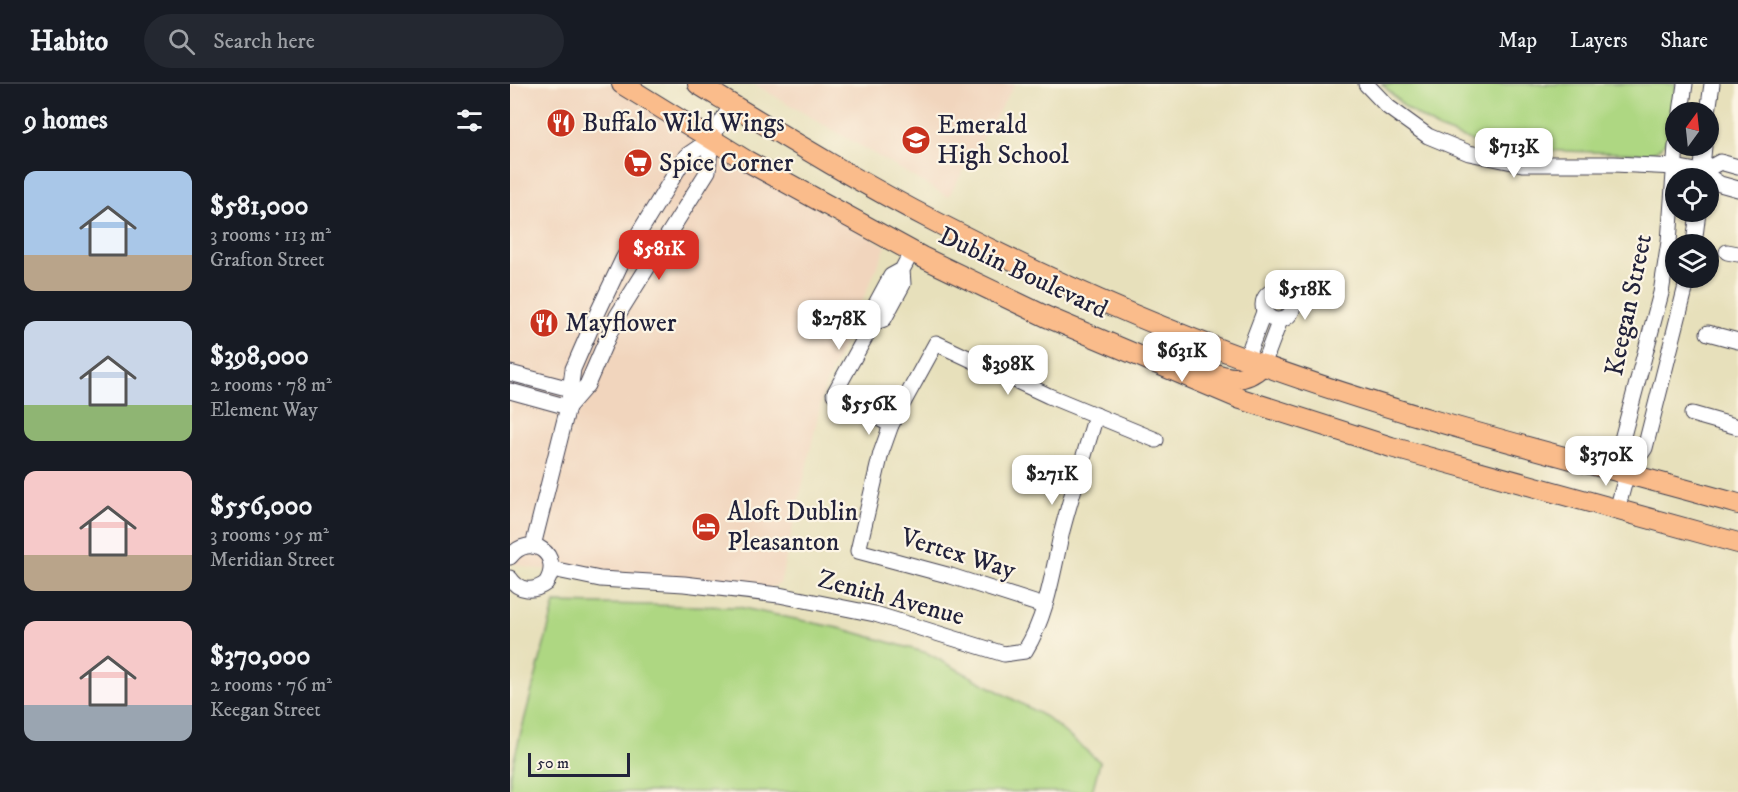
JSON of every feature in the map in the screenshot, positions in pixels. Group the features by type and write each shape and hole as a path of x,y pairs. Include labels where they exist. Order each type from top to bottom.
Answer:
{"main road":[{"name":"Dublin Boulevard","path":"622,84 747,161 912,251 1047,317 1241,399 1391,447 1738,543"},
{"name":"Dublin Boulevard","path":"698,84 818,156 946,227 1154,324 1254,362 1398,411 1738,504"},
{"path":"1091,335 1226,377 1246,377 1253,374 1254,362"}],"street":[{"path":"1366,84 1388,107 1428,136 1469,153 1522,164 1614,164 1678,168"},
{"path":"1682,102 1685,84"},
{"path":"1709,102 1712,84"},
{"path":"533,546 568,407 576,390 573,369 597,314 623,259 686,156 711,139 732,104"},
{"path":"510,372 576,390 586,385 617,316 708,171 711,139"},
{"name":"Keegan Street","path":"1627,473 1620,447 1661,293 1669,242 1676,156"},
{"path":"1712,168 1720,162 1738,167"},
{"path":"1719,184 1738,189"},
{"path":"912,251 902,270 891,276 872,311 873,324 834,394 891,425 936,343 1049,396 1156,440"},
{"name":"Keegan Street","path":"1617,510 1627,473 1645,448 1685,288"},
{"path":"1275,290 1285,291 1292,298 1293,307 1289,315 1280,320 1254,362 1264,312 1263,303 1267,294 1275,290"},
{"path":"1264,312 1271,318 1280,320"},
{"path":"1708,333 1738,341"},
{"path":"510,391 568,407"},
{"path":"1692,414 1738,427"},
{"path":"1044,606 1065,522 1096,415"},
{"name":"Vertex Way","path":"891,425 881,453 858,550 951,576 1044,606"},
{"path":"510,557 521,547 533,546 542,549 548,555 552,569 546,583 533,590 519,587 510,578"},
{"name":"Zenith Avenue","path":"552,569 600,579 684,584 779,595 875,614 1004,654 1025,651 1035,636 1044,606"}],"shaded area":[{"path":"510,84 610,84 707,147 886,246 824,389 780,584 764,590 530,568 510,562"},
{"name":"Emerald High School","path":"754,84 1015,84 948,197"}],"green space":[{"path":"1382,84 1676,84 1675,102 1665,102 1665,142 1657,150 1647,154 1537,150 1479,144 1439,129 1406,108"},
{"path":"555,603 738,607 843,629 927,653 1046,717 1100,762 1092,792 510,792 510,774"}],"place":[{"name":"Buffalo Wild Wings","path":"561,123"},
{"name":"Emerald High School","path":"916,140"},
{"name":"Spice Corner","path":"638,163"},
{"name":"Mayflower","path":"544,323"},
{"name":"Aloft Dublin Pleasanton","path":"706,527"}]}
